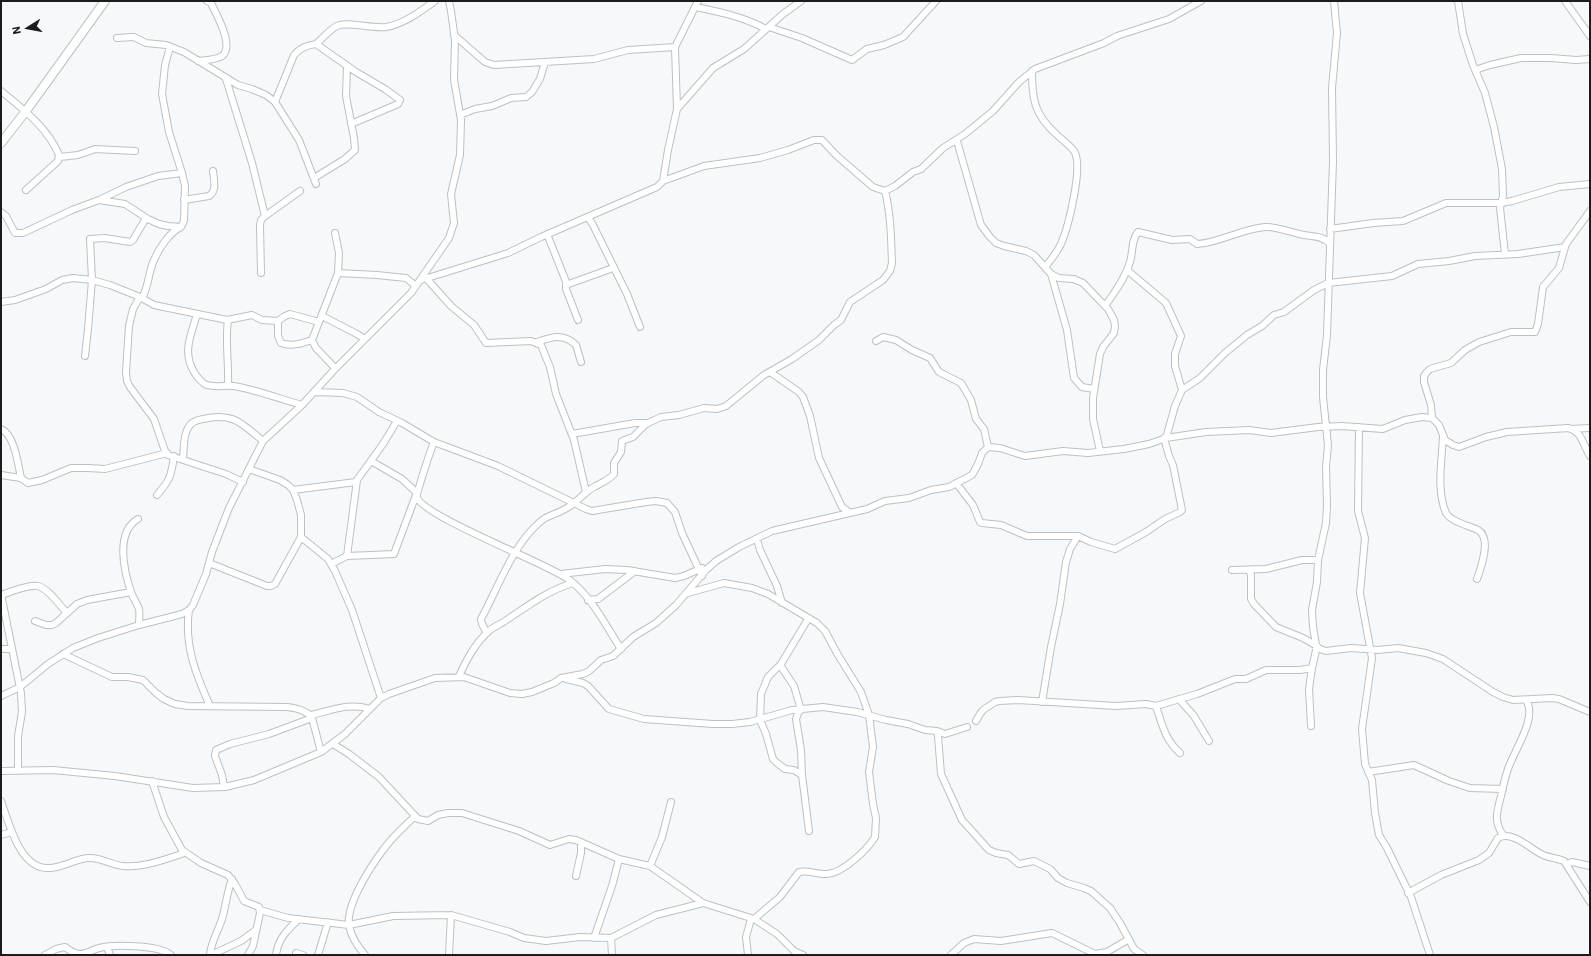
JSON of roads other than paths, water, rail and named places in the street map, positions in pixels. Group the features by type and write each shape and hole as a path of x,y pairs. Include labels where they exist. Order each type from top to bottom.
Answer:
{"main road":[{"path":"1,143 26,111 105,1"}],"street":[{"path":"198,61 220,57 226,51 227,46 224,30 211,3 207,1"},
{"path":"275,102 294,55 298,50 307,45 316,44 333,28 346,24 368,27 389,26 422,10 436,1"},
{"path":"1,696 20,687 63,654 98,638 171,617 189,610 193,605 206,574 208,563 229,508 263,441 302,405 335,368 398,308 423,279 452,232 454,223 452,194 460,155 460,115 454,80 454,35 449,1"},
{"path":"677,109 713,68 744,49 767,28 801,1"},
{"path":"663,181 677,109 675,47 697,4 767,28 802,38 852,60 867,50 903,37 936,1"},
{"path":"423,279 508,253 547,234 657,187 663,181 704,166 760,158 820,139 873,187 885,191 895,186 913,172 921,169 944,148 993,112 1019,82 1032,71 1064,57 1104,43 1117,36 1169,19 1202,1"},
{"path":"1311,726 1309,689 1317,646 1313,627 1312,610 1327,506 1326,467 1328,445 1322,370 1326,345 1333,161 1332,88 1337,33 1334,1"},
{"path":"1458,1 1463,34 1485,93 1494,124 1502,169 1503,196 1500,208 1505,254"},
{"path":"1565,1 1590,36"},
{"path":"454,35 485,62 494,65 594,59 628,50 675,47"},
{"path":"117,38 134,37 146,43 170,46 184,52 226,79 266,95 275,102 298,140 315,181 354,152 355,144 346,96 347,66"},
{"path":"316,44 347,66 386,89 400,100 398,104 351,124"},
{"path":"166,453 154,419 130,387 127,381 126,372 129,326 133,309 147,288 154,260 170,235 176,229 181,227 184,221 184,186 182,173 169,132 162,102 162,87 170,46"},
{"path":"1476,72 1478,69 1520,58 1590,59"},
{"path":"460,115 475,109 492,106 511,98 526,97 536,87 545,62"},
{"path":"1032,71 1033,99 1038,113 1048,127 1074,151 1076,159 1076,183 1072,206 1060,244 1045,267"},
{"path":"226,79 252,163 265,216"},
{"path":"1,91 26,111 48,136 60,157"},
{"path":"956,140 960,149 979,219 984,231 1001,245 1030,252 1051,274 1059,278 1074,279 1081,282 1105,306 1113,317 1115,328 1114,333 1100,352 1094,389 1092,415 1100,451"},
{"path":"60,157 78,155 95,149 135,151"},
{"path":"26,190 58,161 60,157"},
{"path":"184,200 209,196 212,194 214,189 213,171"},
{"path":"1,212 6,216 14,232 17,234 23,233 72,210 100,200 126,187 158,176 182,173"},
{"path":"1330,229 1373,223 1403,221 1446,203 1501,203 1559,187 1590,184"},
{"path":"261,273 260,225 262,220 265,216 300,191"},
{"path":"487,633 482,624 482,620 515,553 531,530 541,521 553,514 567,509 586,492 611,478 615,471 614,463 620,452 622,441 633,437 648,423 661,417 679,415 704,408 717,409 726,406 764,375 819,340 841,320 852,301 881,281 890,271 892,264 890,231 891,218 885,191"},
{"path":"100,200 125,204 146,218 168,226 181,227"},
{"path":"1432,418 1431,405 1424,382 1425,374 1430,369 1451,363 1465,350 1480,342 1511,332 1535,332 1538,324 1543,288 1560,268 1565,248 1590,211"},
{"path":"588,217 627,294 640,327"},
{"path":"85,356 92,280 90,239 105,238 130,242 133,240 146,218"},
{"path":"1105,306 1120,284 1127,270 1136,234 1141,232 1147,235 1172,240 1190,239 1196,244 1210,242 1247,230 1271,227 1292,233 1321,238 1329,243"},
{"path":"335,232 339,252 338,273 312,340 316,348 335,368"},
{"path":"547,234 567,284 566,289 578,320"},
{"path":"956,483 973,505 980,522 982,523 1001,525 1027,536 1078,536 1110,548 1118,548 1165,519 1181,512 1182,510 1165,438 1175,406 1182,390 1200,378 1225,353 1247,335 1262,326 1274,315 1284,312 1305,296 1328,283 1392,276 1418,264 1449,261 1476,256 1518,254 1565,248"},
{"path":"567,284 613,268"},
{"path":"1127,270 1166,303 1170,311 1174,324 1181,336 1175,354 1175,366 1182,390"},
{"path":"338,273 406,278 416,286"},
{"path":"1051,274 1067,330 1074,378 1082,387 1094,389"},
{"path":"1,302 15,300 30,295 66,279 92,280 110,285 154,305 228,320 254,315 262,320 278,321 290,314 320,319 357,334 365,339"},
{"path":"423,279 451,306 474,325 486,343 513,341 537,342 563,337 576,345 581,362"},
{"path":"197,314 188,348 189,363 196,375 207,385 218,387 235,386 302,405"},
{"path":"228,320 226,345 228,386"},
{"path":"278,321 278,336 281,343 285,345 292,345 312,340"},
{"path":"876,341 883,337 896,340 912,350 930,358 939,372 960,382 971,400 976,419 984,429 988,447"},
{"path":"537,342 544,351 550,367 556,394 572,434 586,492"},
{"path":"770,372 799,392 803,397 810,416 819,458 842,507 850,513"},
{"path":"315,392 343,393 356,397 379,412 434,442 498,466 592,511 646,502 656,501 667,503 675,512 702,576"},
{"path":"183,458 187,429 194,421 213,416 224,416 235,420 263,441"},
{"path":"561,574 605,569 635,571 675,578 684,576 716,562 739,547 772,531 867,509 885,501 909,498 931,490 949,487 972,475 982,453 988,447 1000,448 1029,456 1063,451 1088,453 1138,446 1165,438 1206,432 1249,430 1271,433 1326,427 1359,427 1383,430 1410,419 1422,417 1432,418 1439,425 1443,436 1448,443 1459,447 1486,437 1507,432 1561,428 1590,428"},
{"path":"348,556 356,482 372,461 397,421"},
{"path":"572,434 635,423 648,423"},
{"path":"1359,427 1358,511 1365,538 1360,593 1372,658 1362,731 1365,764 1373,783 1375,819 1380,835 1408,892 1430,955"},
{"path":"1,429 4,430 9,436 14,448 21,478"},
{"path":"1571,429 1578,434 1590,456"},
{"path":"1443,436 1441,484 1443,502 1447,514 1451,520 1478,530 1484,538 1485,552 1477,579"},
{"path":"331,564 348,556 394,554 425,472 434,442"},
{"path":"1,476 21,478 23,481 32,482 42,480 71,468 105,469 166,453 226,474 243,482"},
{"path":"157,495 172,475 174,456"},
{"path":"372,461 407,482 416,494 419,502 429,510 561,574 573,583 588,600 621,649"},
{"path":"208,563 267,586 271,586 275,584 301,537 301,515 293,490 280,480 250,469"},
{"path":"293,490 356,482"},
{"path":"138,519 133,522 128,529 122,551 131,592 139,608 139,625"},
{"path":"1042,702 1066,562 1070,549 1078,536"},
{"path":"301,537 328,559 331,564 352,610 381,698"},
{"path":"757,539 760,550 777,586 782,603"},
{"path":"1232,570 1277,567 1302,560 1318,560"},
{"path":"1,771 53,770 115,776 193,788 224,787 254,780 321,752 345,734 381,698 435,678 459,676 510,693 522,694 542,689 561,678 583,674 589,671 600,660 613,656 633,637 656,624 716,562"},
{"path":"1249,570 1251,575 1251,599 1254,604 1276,627 1303,638 1320,649 1406,649 1437,656 1493,692 1513,700 1559,699 1590,712"},
{"path":"588,600 593,601 598,599 635,571"},
{"path":"459,676 474,648 487,633 534,601 555,589 573,583"},
{"path":"686,594 724,583 731,583 759,590 817,623 825,631 861,692 869,715 873,747 869,772 876,818 875,837 872,842 853,859 834,873 825,874 812,871 800,872 780,897 753,919 746,937 748,955"},
{"path":"18,771 18,736 22,712 20,687 11,649 1,594 36,585 48,592 67,613"},
{"path":"35,621 46,625 52,625 77,604 87,600 131,592"},
{"path":"189,610 187,625 189,643 196,674 210,706"},
{"path":"802,775 794,770 785,769 773,759 766,734 760,720 763,689 768,677 781,664 808,619"},
{"path":"1,649 11,649"},
{"path":"63,654 112,677 128,677 143,680 156,693 175,704 188,706 298,708 311,717 321,752"},
{"path":"781,664 794,686 800,710 796,719 801,750 802,775 809,831"},
{"path":"976,721 980,714 995,702 1018,700 1116,706 1146,704 1156,706 1179,698 1198,694 1235,679 1246,679 1266,670 1300,670 1312,668"},
{"path":"561,678 583,683 588,686 609,709 644,719 713,724 750,722 792,710 822,707 869,715 945,734 967,727"},
{"path":"1179,698 1194,716 1209,741"},
{"path":"1504,836 1498,828 1496,820 1508,768 1524,734 1529,718 1530,706 1526,700"},
{"path":"224,787 222,775 214,752 216,750 230,744 269,734 311,717 350,706 362,706 370,709"},
{"path":"1156,706 1166,736 1173,747 1180,753"},
{"path":"937,731 942,776 962,820 986,847 996,853 1011,857 1019,864 1034,861 1044,865 1063,881 1091,891 1115,914 1134,949 1143,955"},
{"path":"332,744 349,754 379,777 418,819 428,821 443,814 462,813 519,831 550,845 570,839 581,842 619,859 650,866 703,902 753,919 770,929 794,951 803,955"},
{"path":"1368,772 1414,765 1449,781 1470,788 1503,789"},
{"path":"152,781 164,817 185,853 201,863 228,875 232,879 244,901 248,904 256,906 260,910 299,919 349,925 393,916 451,915 531,940 546,941 566,938 611,938 656,915 703,902"},
{"path":"1,801 12,832 23,854 40,868 50,868 88,858 102,860 122,866 132,866 162,860 185,853"},
{"path":"650,866 662,838 671,802"},
{"path":"365,955 355,942 349,925 349,917 352,908 368,872 383,849 415,816"},
{"path":"1,835 12,832"},
{"path":"1408,892 1441,875 1479,860 1489,853 1498,838 1504,836 1515,838 1541,854 1560,859 1567,864 1590,902"},
{"path":"576,876 581,853 581,842"},
{"path":"594,938 612,886 619,859"},
{"path":"1567,864 1572,862 1590,866"},
{"path":"232,879 227,891 222,919 211,944 210,955 241,941 256,930"},
{"path":"248,955 253,946 260,910"},
{"path":"449,955 451,915"},
{"path":"276,955 277,946 281,939 299,919"},
{"path":"318,955 328,922"},
{"path":"951,955 964,943 974,938 1001,941 1052,933 1057,934 1095,954 1107,952 1129,940"},
{"path":"611,938 612,955"},
{"path":"45,955 56,949 64,947 72,952 85,954 99,948 118,946 155,948 171,955"},
{"path":"107,947 110,955"},
{"path":"296,953 303,955"}]}
